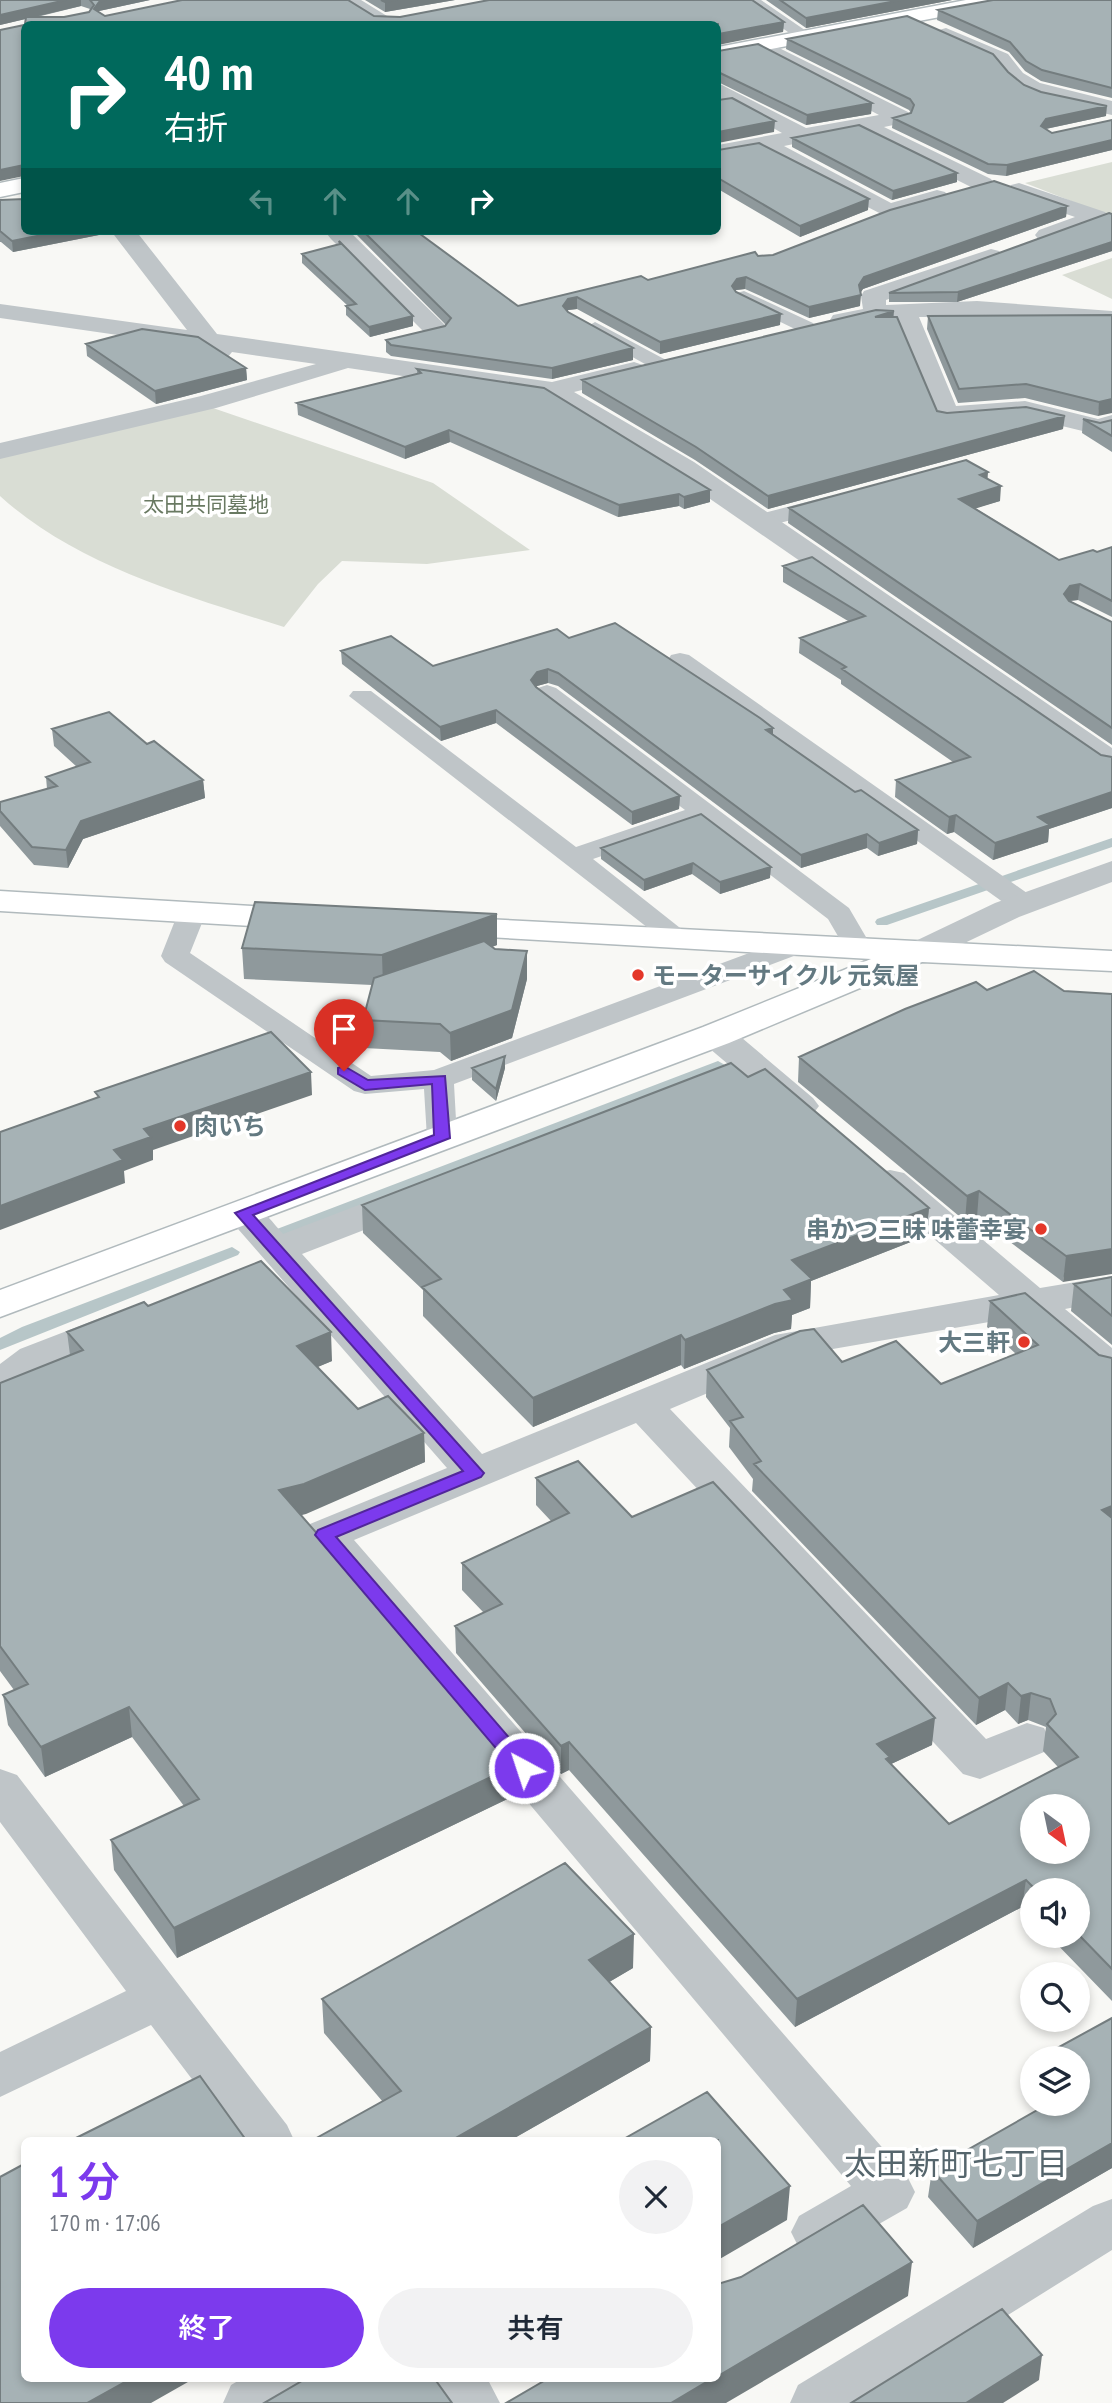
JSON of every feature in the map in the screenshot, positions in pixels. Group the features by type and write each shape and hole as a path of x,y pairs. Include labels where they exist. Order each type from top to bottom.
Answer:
{"street":[{"path":"346,0 384,21"},
{"path":"721,53 807,37 910,11 998,0"},
{"path":"910,11 1001,58 1016,77 1032,88 1108,119"},
{"path":"721,151 900,117 763,46"},
{"path":"724,97 804,136"},
{"path":"861,124 983,184"},
{"path":"763,144 889,211 994,182 1097,217 873,296 875,313"},
{"path":"0,190 21,186"},
{"path":"0,202 21,201"},
{"path":"127,235 156,268 217,351 267,387"},
{"path":"340,235 436,330 410,336"},
{"path":"0,311 552,390 685,357"},
{"path":"904,312 946,415 1025,409 1099,427 1112,423"},
{"path":"766,337 875,313 1033,312 1112,318"},
{"path":"319,358 384,342"},
{"path":"0,451 267,387 352,362"},
{"path":"552,390 684,468 1112,762"},
{"path":"0,1304 716,1035 917,953 1007,890 1112,871"},
{"path":"0,901 332,920"},
{"path":"415,925 1112,961"},
{"path":"716,1035 826,1127"},
{"path":"715,1082 753,1067"},
{"path":"867,1162 1112,1370"},
{"path":"269,1261 444,1186"},
{"path":"243,1213 269,1261 475,1473"},
{"path":"786,2251 888,2192 324,1535 789,1344 1112,1288"},
{"path":"0,1385 34,1358 146,1313"},
{"path":"642,1404 980,1762 1027,1740"},
{"path":"0,1787 266,2137"},
{"path":"0,2076 158,1998"},
{"path":"818,2403 1112,2222"},
{"path":"251,2403 288,2382"},
{"path":"455,2382 472,2403"}],"lane":[{"path":"750,0 807,37"},
{"path":"389,21 408,15"},
{"path":"864,220 889,211"},
{"path":"744,297 806,327"},
{"path":"576,317 659,364"},
{"path":"760,521 850,497"},
{"path":"680,660 1007,890"},
{"path":"547,693 839,914 859,949"},
{"path":"362,696 680,939"},
{"path":"573,857 704,812"},
{"path":"192,913 175,956 365,1085 439,1079 797,946"},
{"path":"439,1079 442,1138"}],"green space":[{"path":"1112,162 1112,217 1025,183"},
{"path":"1112,258 1112,299 1062,275"},
{"name":"太田共同墓地","path":"210,407 433,483 530,550 427,564 342,561 318,584 284,627 172,590 98,560 63,542 0,496 0,455"}],"building":[{"path":"0,0 66,0 0,15"},
{"path":"90,0 106,0 99,2 94,9 105,16 182,0 348,0 374,16 400,17 489,0 752,0 784,22 721,33 721,21 25,21 26,17 64,17 89,12 94,5"},
{"path":"780,0 901,0 806,18"},
{"path":"993,0 1112,0 1112,88 1042,70 1026,61 1010,42 938,10"},
{"path":"907,16 993,54 1008,72 1024,85 1041,92 1107,106 1046,119 1041,126 1052,133 1112,120 1112,140 1007,165 988,164 893,118 911,113 914,105 910,99 787,39"},
{"path":"21,26 21,166 0,170 0,30"},
{"path":"758,44 872,103 807,115 721,73 721,50"},
{"path":"732,98 775,121 721,131 721,100"},
{"path":"859,125 957,173 893,191 792,138"},
{"path":"759,143 869,199 800,226 721,180 721,149"},
{"path":"994,181 1067,206 864,277 859,285 861,295 809,307 746,277 737,279 732,286 736,292 781,314 660,342 577,297 568,299 563,306 568,312 633,348 552,368 391,345 386,340 445,326 451,318 367,235 421,235 518,306 641,276 648,280 755,252 758,256 773,255 890,210"},
{"path":"21,199 21,235 42,235 12,241 0,231 0,200"},
{"path":"1112,214 1112,242 958,292 889,293"},
{"path":"339,241 413,316 369,327 346,306 356,304 302,254 340,244"},
{"path":"876,310 894,311 875,317 897,317 937,411 947,413 1026,407 1065,416 768,496 696,447 582,380"},
{"path":"1112,315 1112,399 1099,402 1026,384 959,389 928,316"},
{"path":"142,329 198,337 246,368 155,391 86,344"},
{"path":"417,369 544,388 710,490 684,497 679,494 619,505 449,430 405,447 297,403 421,373"},
{"path":"1083,419 1100,423 1112,420 1112,436"},
{"path":"966,460 988,472 980,475 1001,486 959,499 1059,560 1112,547 1112,601 1080,584 1070,586 1064,594 1069,601 1112,622 1112,728 789,508"},
{"path":"812,557 1101,755 1112,757 1112,792 1038,817 1050,825 995,843 956,815 949,817 896,780 970,757 842,669 846,667 800,638 865,616 783,566"},
{"path":"615,623 760,718 773,728 766,730 855,792 861,790 918,830 879,843 867,834 801,855 558,673 548,669 537,672 531,680 536,687 680,796 632,812 496,710 440,727 341,651 391,636 433,666 557,629 569,638"},
{"path":"109,712 147,744 154,741 203,780 81,821 66,850 32,847 0,811 0,802 57,786 46,777 90,762 52,729"},
{"path":"701,814 771,867 720,882 693,863 644,880 601,848"},
{"path":"255,902 497,914 382,955 242,948"},
{"path":"484,941 495,949 527,951 512,1010 450,1033 440,1024 363,1020 374,978"},
{"path":"1034,971 1064,991 1112,994 1112,1249 1066,1256 979,1191 967,1196 799,1057 905,1009 976,982 987,990"},
{"path":"271,1032 311,1072 144,1129 151,1137 114,1150 123,1160 0,1206 0,1132 99,1097 95,1092"},
{"path":"505,1056 496,1089 472,1068"},
{"path":"731,1063 748,1077 765,1069 929,1208 792,1260 812,1279 784,1290 793,1300 775,1304 685,1340 681,1335 533,1398 422,1287 441,1279 362,1205"},
{"path":"261,1261 331,1332 297,1346 358,1409 388,1396 424,1433 304,1484 279,1490 518,1764 174,1928 111,1840 199,1799 129,1707 41,1747 3,1695 28,1684 0,1646 0,1383 83,1350 67,1332 144,1302 148,1306"},
{"path":"1112,1277 1112,1316 1074,1284"},
{"path":"1025,1293 1099,1355 1112,1358 1112,1506 1102,1510 1112,1518 1112,1969 1090,1946 1090,1878 1020,1878 1020,1883 797,1999 569,1742 561,1746 455,1626 502,1604 462,1563 569,1513 536,1478 578,1461 632,1517 713,1482 935,1718 877,1744 890,1757 886,1759 949,1824 1078,1757 1047,1724 1056,1714 1050,1699 1031,1693 1021,1696 1008,1683 979,1698 754,1464 761,1461 730,1421 743,1417 707,1370 800,1331 814,1329 842,1362 896,1341 941,1384 1038,1345 990,1301"},
{"path":"565,1863 634,1934 589,1960 651,2027 457,2137 318,2137 401,2091 322,1999"},
{"path":"1112,2018 1112,2143 977,2221 932,2170 1027,2116 1090,2116 1090,2046 1061,2046"},
{"path":"200,2076 244,2137 78,2137"},
{"path":"707,2092 790,2186 721,2225 721,2137 627,2137"},
{"path":"21,2166 21,2382 125,2382 87,2403 0,2403 0,2177"},
{"path":"863,2205 912,2262 721,2374 721,2283 741,2277"},
{"path":"1002,2309 1042,2355 966,2403 851,2403"},
{"path":"300,2382 437,2382 452,2403 264,2403"},
{"path":"542,2382 706,2382 671,2403 506,2403"}],"waterway":[{"path":"882,922 1112,842"},
{"path":"283,1232 718,1065"},
{"path":"0,1345 28,1331 232,1252"}],"place":[{"name":"モーターサイクル 元気屋","path":"638,975"},
{"name":"肉いち","path":"180,1126"},
{"name":"串かつ三昧 味蕾幸宴","path":"1041,1229"},
{"name":"大三軒","path":"1024,1342"}],"district":[{"name":"太田新町七丁目","path":"956,2163"}],"route":[{"path":"344,1071 365,1085 439,1079 442,1138 243,1213 475,1473 324,1535 524,1768"}]}
